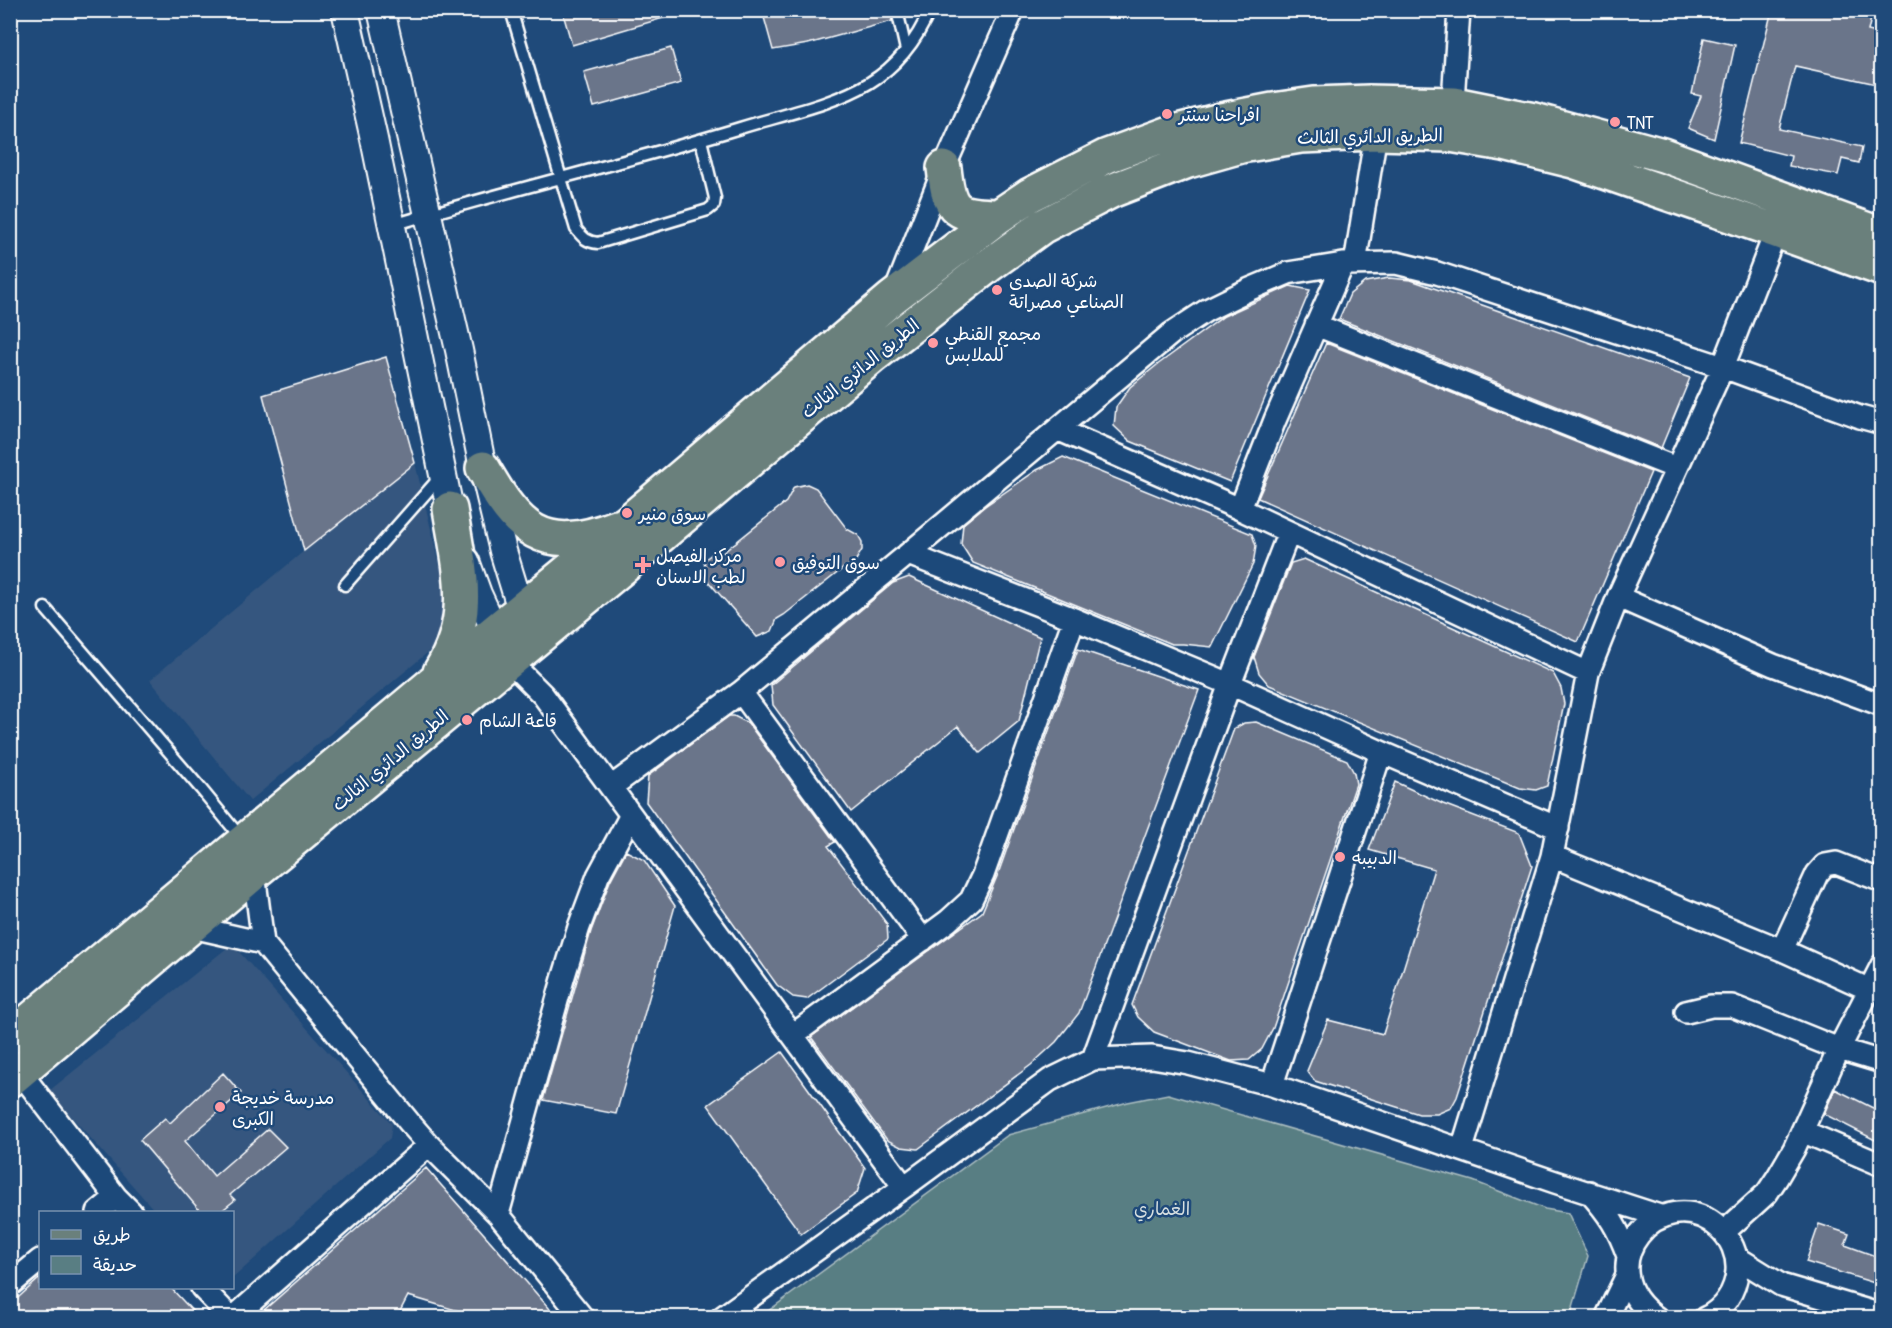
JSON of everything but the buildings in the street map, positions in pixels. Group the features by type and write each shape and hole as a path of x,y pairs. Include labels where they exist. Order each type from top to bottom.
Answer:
{"main road":[{"name":"الطريق الدائري الثالث","path":"10,1037 628,522 892,298 1029,195 1107,156 1170,133 1221,120 1314,104 1369,102 1452,119 1534,120 1663,155 1881,235"},
{"name":"الطريق الدائري الثالث","path":"15,1076 254,873 873,356 1043,226 1111,191 1198,158 1241,146 1301,136 1376,133 1452,119 1504,144 1573,161 1881,269"},
{"path":"944,168 950,199 957,210 970,215 999,216"},
{"path":"483,468 514,515 527,527 543,536 562,540 582,537 628,522"},
{"path":"433,683 449,657 462,612 462,583 450,509"}],"street":[{"path":"345,10 374,139 450,509 478,594 495,631 520,653 543,695 904,1187"},
{"path":"381,10 459,350 483,468 503,551 521,610 520,653"},
{"path":"892,298 944,168 1013,10"},
{"path":"1452,119 1459,10"},
{"path":"1240,509 1316,326 1349,264 1376,133"},
{"path":"1462,1149 1552,856 1588,673 1618,597 1723,367 1776,231"},
{"path":"611,787 741,692 1172,333 1207,310 1288,273 1349,264 1396,263 1437,273 1723,367 1881,423"},
{"path":"1316,326 1676,468"},
{"path":"1057,429 1240,509 1588,673"},
{"path":"1094,1059 1230,684 1289,532"},
{"path":"908,554 1074,619 1230,684 1558,828"},
{"path":"1618,597 1773,665 1881,705"},
{"path":"793,1035 923,940 971,900 983,875 1074,619"},
{"path":"741,692 923,940"},
{"path":"1272,1085 1381,752"},
{"path":"498,1214 579,927 598,876 631,815"},
{"path":"1552,856 1782,950 1877,974 1777,1178 1767,1193 1724,1232"},
{"path":"1782,950 1817,874 1825,865 1836,863 1881,881"},
{"path":"254,873 263,943 429,1145 498,1214 583,1317"},
{"path":"192,927 263,943"},
{"path":"1686,1012 1711,1006 1732,1006 1839,1049 1881,1062"},
{"path":"721,1317 1050,1080 1094,1059 1152,1057 1188,1063 1272,1085 1663,1216"},
{"path":"15,1076 123,1205 102,1211"},
{"path":"1802,1131 1881,1165"},
{"path":"204,1289 232,1317 429,1145"},
{"path":"1589,1192 1617,1228 1632,1293 1643,1308 1657,1317"},
{"path":"1606,1317 1627,1266 1635,1239 1648,1225 1663,1216 1679,1213 1696,1214 1712,1221 1724,1232 1732,1245 1737,1272 1728,1303"},
{"path":"1736,1257 1781,1285 1881,1315"},
{"path":"10,1286 39,1261"},
{"path":"1705,1317 1728,1303 1781,1285"}],"lane":[{"path":"512,10 576,229 583,238 598,243 703,212 714,205 715,198 701,140"},
{"path":"897,10 906,50"},
{"path":"391,225 701,140 853,92 879,76 906,50 917,37 930,10"},
{"path":"345,585 443,473"},
{"path":"45,608 244,842"}],"shaded area":[{"path":"415,463 448,600 433,648 250,801 150,680 304,551"},
{"name":"مدرسة خديجة الكبرى","path":"232,944 392,1124 390,1138 234,1277 234,1211 155,1211 49,1091"}],"green space":[{"name":"الغماري","path":"1168,1094 1473,1181 1545,1209 1568,1213 1588,1256 1570,1317 760,1317 1008,1135 1128,1102"}],"place":[{"name":"افراحنا سنتر","path":"1167,114"},
{"name":"TNT","path":"1615,122"},
{"name":"شركة الصدى الصناعي مصراتة","path":"997,290"},
{"name":"مجمع القنطي للملابس","path":"933,343"},
{"name":"سوق منير","path":"627,513"},
{"name":"سوق التوفيق","path":"780,562"},
{"name":"مركز الفيصل لطب الاسنان","path":"643,565"},
{"name":"قاعة الشام","path":"467,720"},
{"name":"الدبيبه","path":"1340,857"},
{"name":"مدرسة خديجة الكبرى","path":"220,1107"}]}
